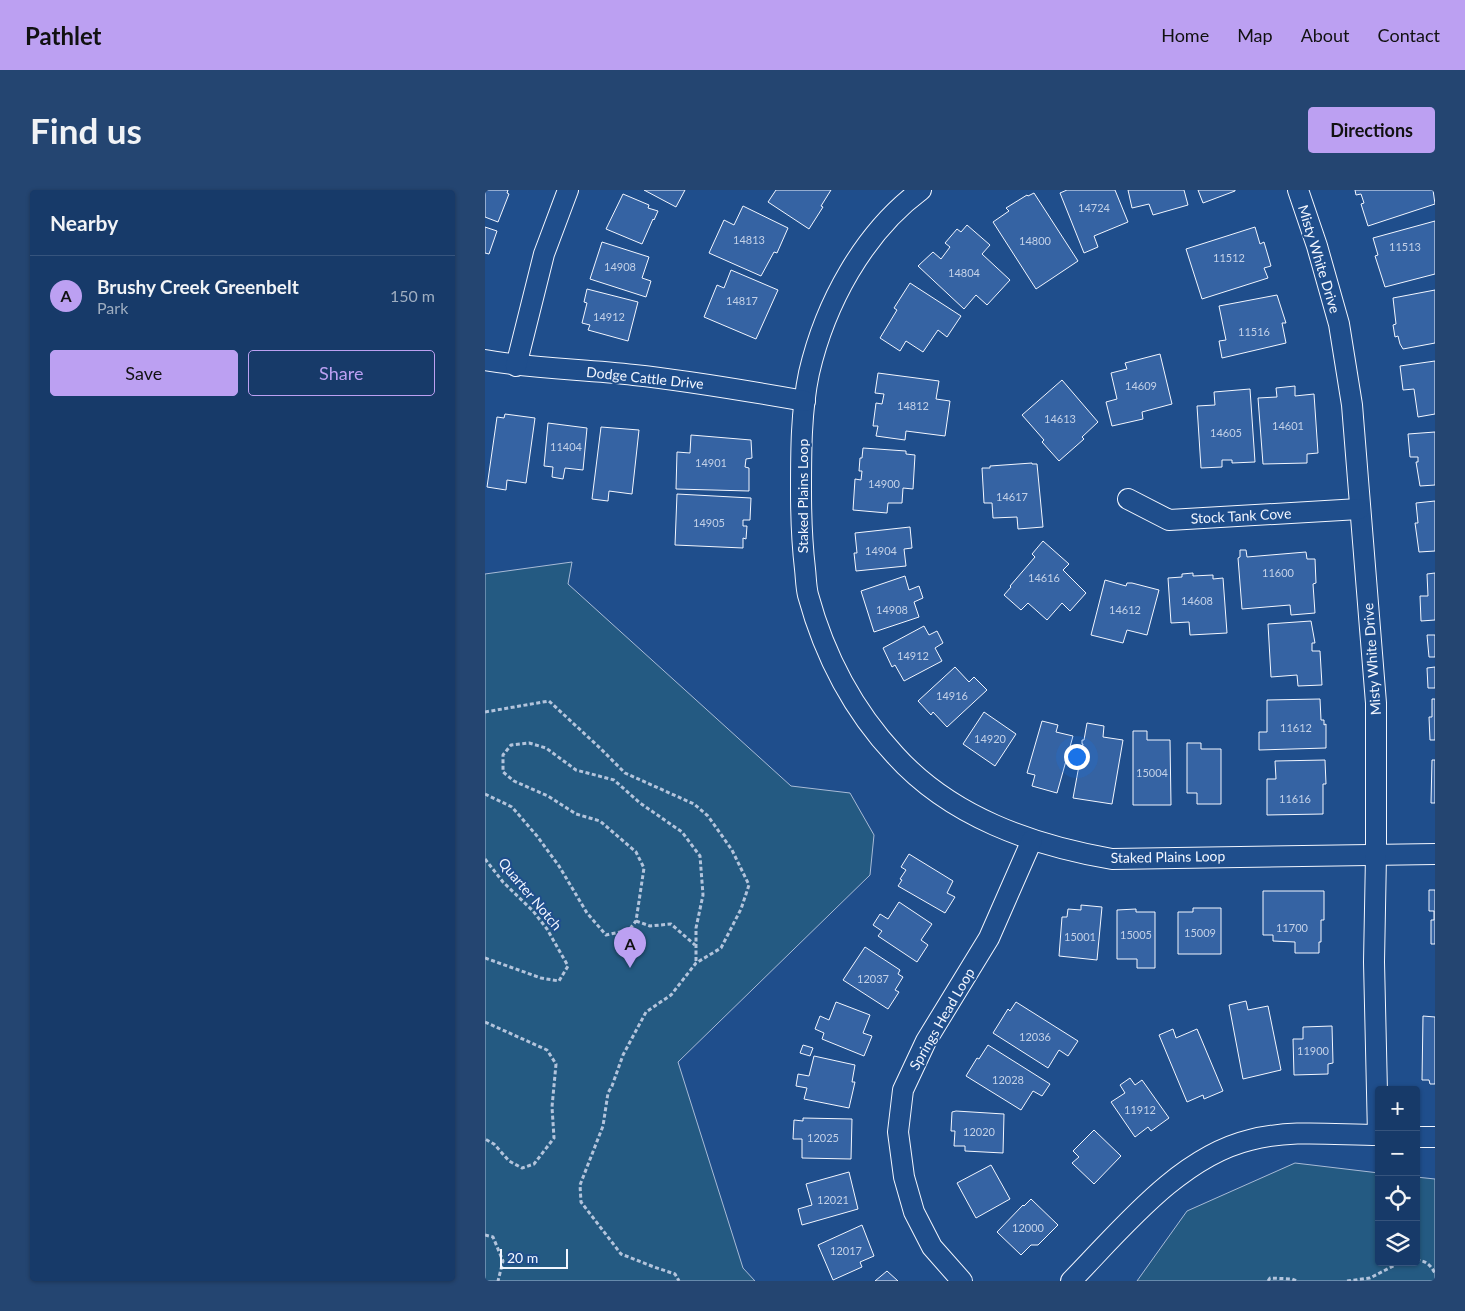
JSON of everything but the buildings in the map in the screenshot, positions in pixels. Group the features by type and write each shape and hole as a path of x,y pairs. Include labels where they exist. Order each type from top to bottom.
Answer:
{"street":[{"path":"516,366 544,254 568,190"},
{"name":"Staked Plains Loop","path":"921,190 907,200 878,231 854,262 834,302 818,341 809,374 805,401 801,462 801,530 807,593 822,639 840,679 871,725 895,756 935,791 968,812 1032,840 1073,852 1112,859 1435,854"},
{"name":"Misty White Drive","path":"1298,190 1317,246 1339,324 1352,405 1376,703 1374,962 1378,1131"},
{"name":"Dodge Cattle Drive","path":"485,360 516,366 642,376 805,401"},
{"name":"Stock Tank Cove","path":"1128,499 1169,520 1359,509"},
{"name":"Springs Head Loop","path":"962,1281 932,1247 914,1212 904,1177 898,1132 903,1090 926,1041 989,938 1032,840"},
{"path":"1071,1281 1161,1190 1191,1166 1217,1151 1250,1140 1287,1134 1375,1135"},
{"path":"1420,1137 1435,1137"}],"path":[{"path":"485,712 549,701 625,773 694,804 708,816 731,850 749,885 741,909 721,948 695,963 671,994 646,1012 623,1055 613,1086 608,1093 603,1126 580,1185 581,1202 621,1254 654,1268 675,1274 679,1281"},
{"path":"485,794 512,807 537,836 559,866 587,913 606,935 629,930 636,921 644,868 636,852 600,821 576,814 548,796 513,780 503,772 503,755 511,745 529,743 546,748 576,770 613,780 641,803 682,832 700,856 703,895 696,928 695,963"},
{"name":"Quarter Notch","path":"485,859 503,882 533,911 547,929 568,966 559,981 541,978 485,958"},
{"path":"636,921 650,926 671,924 696,946"},
{"path":"485,1022 547,1050 557,1064 552,1107 554,1138 533,1164 522,1168 509,1162 494,1144 485,1139"},
{"path":"485,1234 493,1237 503,1261 498,1281"},
{"path":"1420,1260 1430,1264 1435,1273"},
{"path":"1347,1281 1371,1278 1394,1266"},
{"path":"1268,1281 1270,1278 1297,1281"}],"shaded area":[{"path":"572,562 568,584 791,786 850,793 874,835 870,875 678,1062 743,1268 755,1281 485,1281 485,574"},
{"path":"1295,1163 1375,1173 1375,1266 1420,1266 1420,1177 1435,1179 1435,1281 1137,1281 1187,1211"}],"place":[{"name":"Brushy Creek Greenbelt","path":"630,968"}]}
